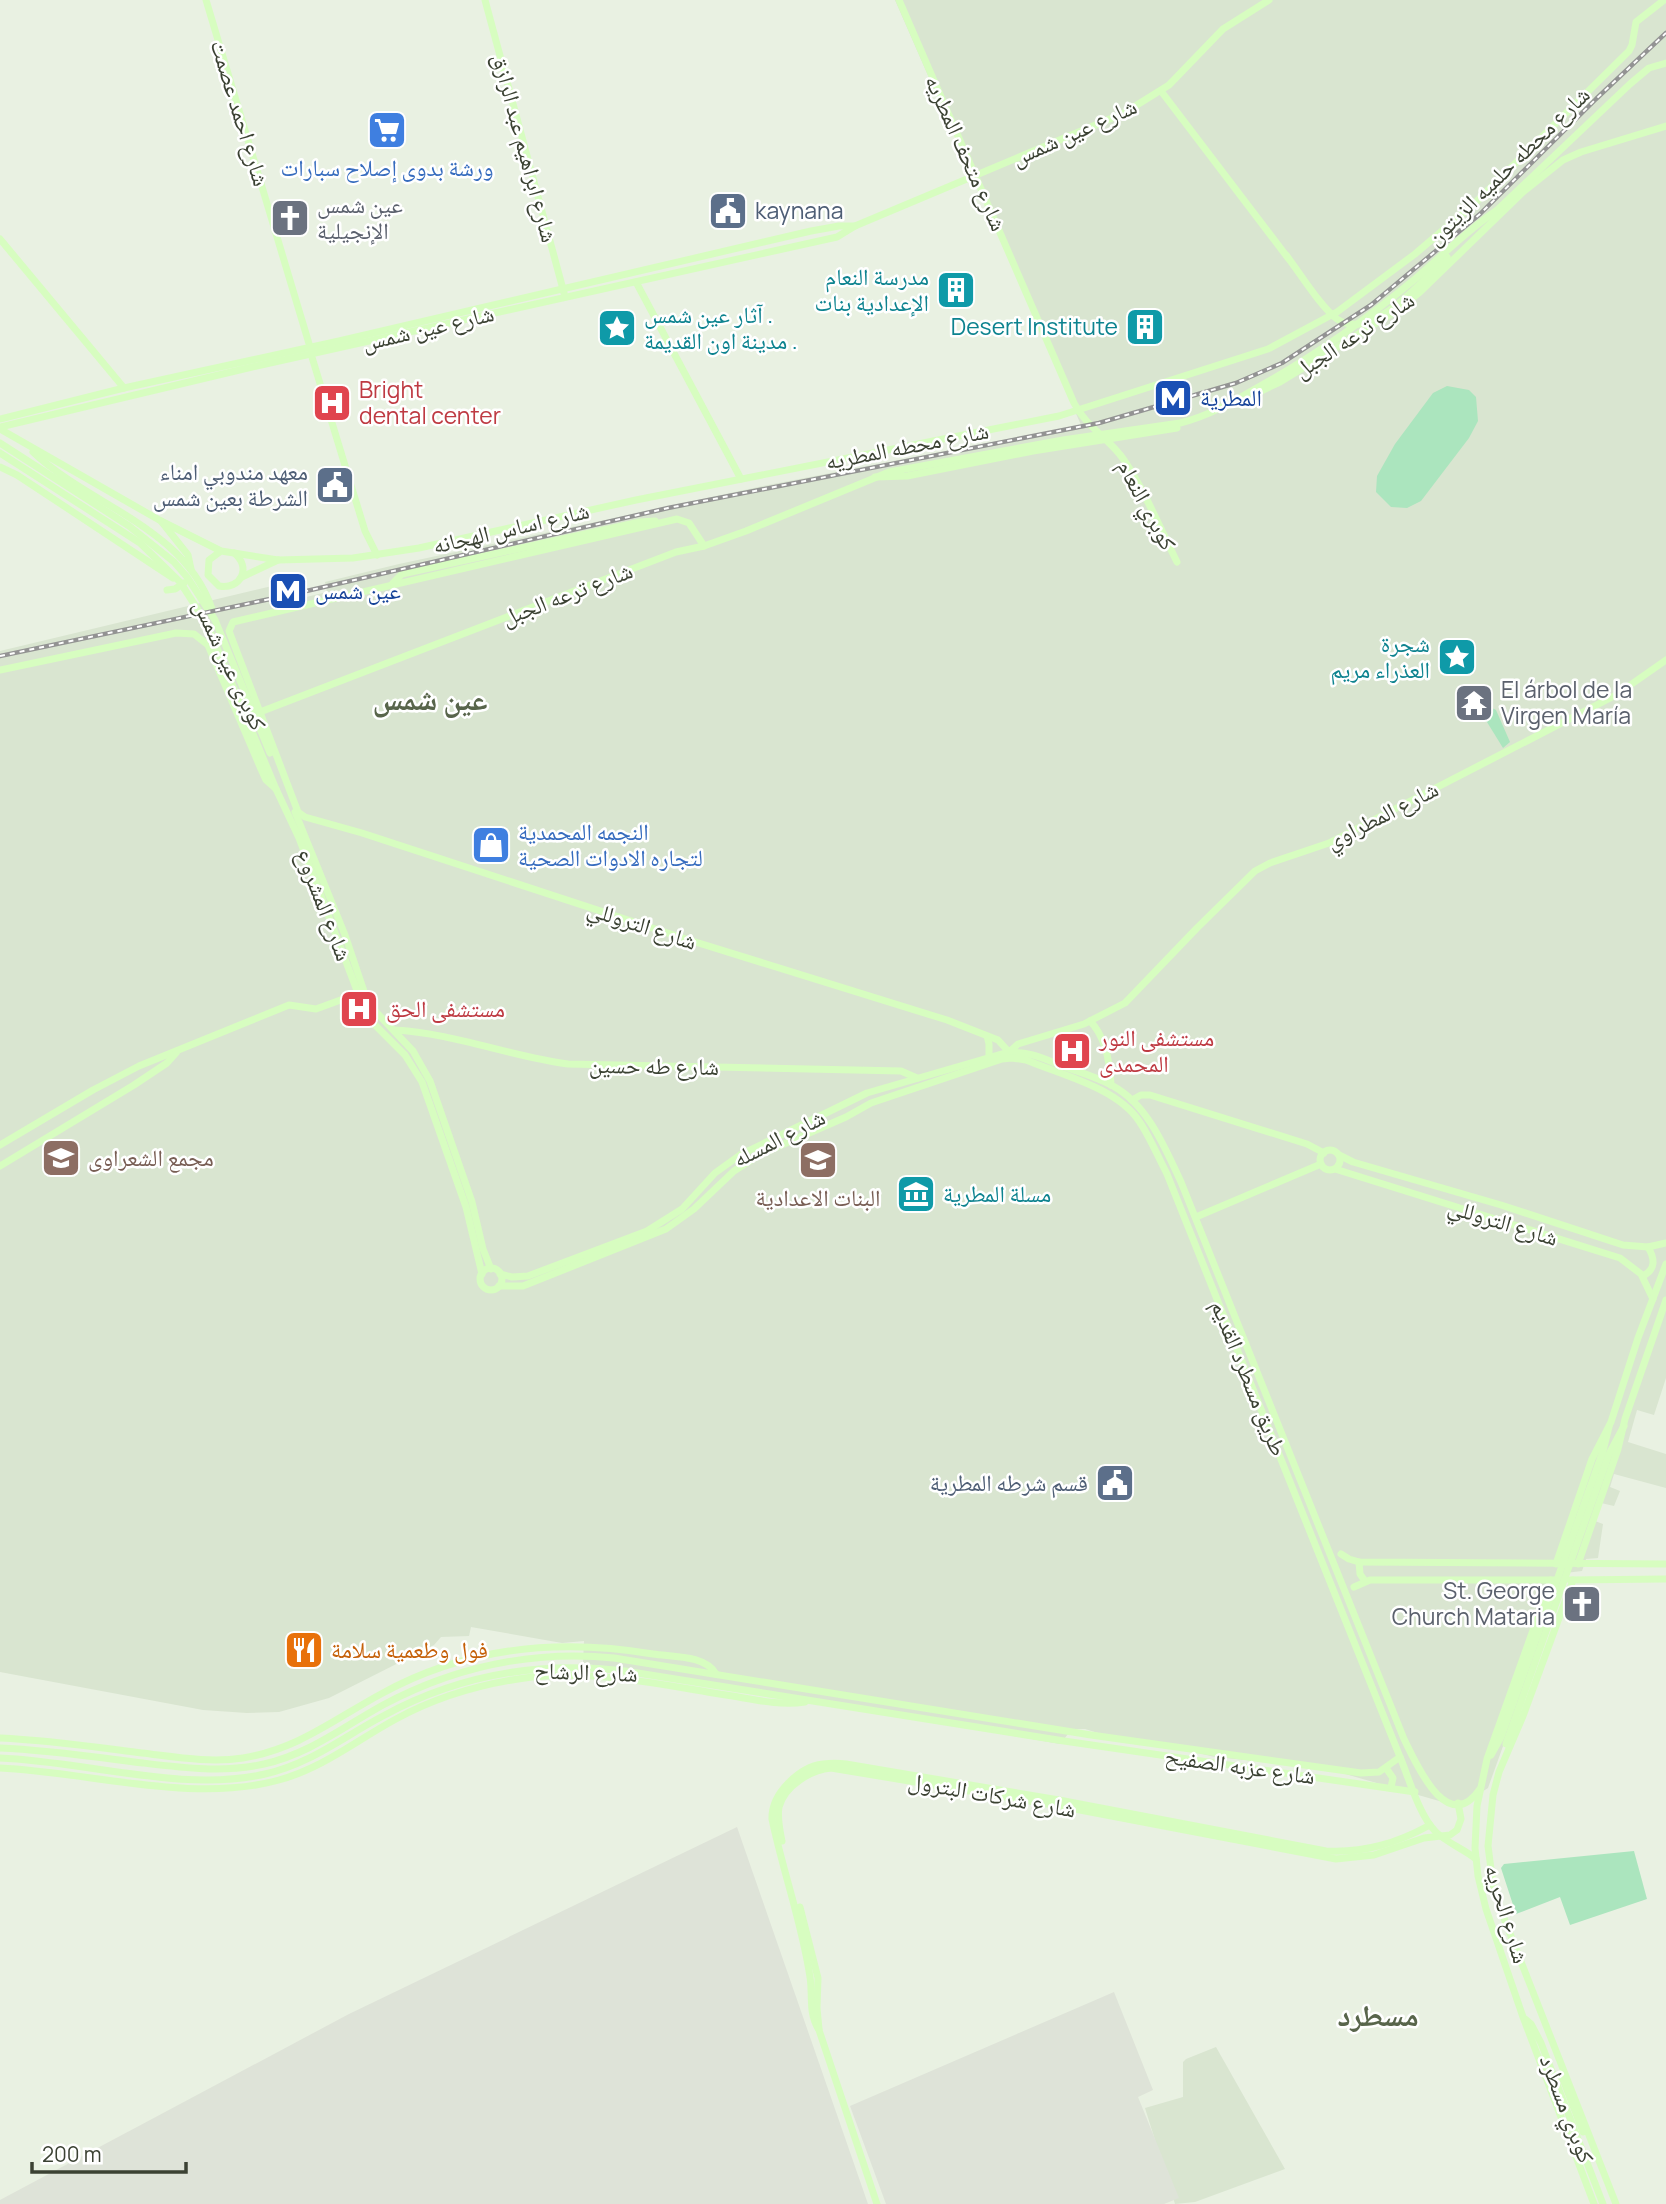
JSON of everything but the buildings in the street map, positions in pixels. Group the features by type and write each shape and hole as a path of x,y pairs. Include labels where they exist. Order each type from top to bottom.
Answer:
{"main road":[{"name":"شارع احمد عصمت","path":"206,0 365,531 377,555"},
{"name":"شارع ابراهيم عبد الرازق","path":"485,0 564,293"},
{"name":"شارع متحف المطريه","path":"899,0 1033,306"},
{"name":"شارع عين شمس","path":"564,293 636,282 837,237 855,226 1116,117 1161,91 1186,70 1223,29 1269,0"},
{"name":"شارع محطه حلميه الزيتون","path":"1268,349 1330,316 1415,254 1476,202 1629,51 1636,22 1664,0"},
{"name":"شارع محطه حلميه الزيتون","path":"1286,255 1331,314 1354,325 1372,320 1398,303 1649,68 1666,63"},
{"path":"1161,91 1330,316"},
{"name":"شارع ترعه الجبل","path":"874,477 900,477 1198,422 1254,397 1306,368 1396,311 1563,160 1666,126"},
{"path":"1569,141 1577,154"},
{"name":"شارع ترعه الجبل","path":"260,712 676,552 704,546 746,531 889,472 1180,423 1206,414 1289,370 1338,338 1405,287 1496,211"},
{"name":"شارع عين شمس","path":"0,428 811,231 855,226"},
{"path":"0,239 124,388"},
{"path":"636,282 741,479"},
{"name":"كوبري النعام","path":"1033,306 1079,412 1093,430 1118,452 1177,562"},
{"name":"شارع محطه المطريه","path":"741,479 1073,412 1268,349"},
{"name":"شارع عين شمس","path":"0,419 124,388 311,351"},
{"path":"0,428 161,521 221,551 234,553 242,562 244,570 242,577 230,587 219,586 212,582 208,575 211,557 221,551"},
{"path":"0,442 15,438"},
{"name":"كوبرى عين شمس","path":"0,442 129,526 160,549 187,577 215,620 297,813"},
{"path":"25,443 47,464 150,531 180,556 201,583 215,620"},
{"name":"كوبرى عين شمس","path":"0,453 125,533 154,555 180,582 207,624 276,789"},
{"path":"0,467 17,475 180,582"},
{"name":"شارع اساس الهجانه","path":"234,553 278,560 377,555 741,479"},
{"name":"شارع المشروع","path":"491,1269 483,1249 472,1202 430,1081 417,1057 368,1000 229,631 233,622 677,519 685,520 692,526 704,546"},
{"path":"161,521 186,552 191,563 186,582 167,590"},
{"name":"شارع اساس الهجانه","path":"242,577 278,560"},
{"name":"شارع المشروع","path":"0,670 176,633 194,634 208,645 266,780 276,789 311,867 357,994 369,1017 405,1055 422,1082 466,1207 482,1273"},
{"name":"شارع المطراوي","path":"1090,1021 1125,1003 1255,871 1270,863 1329,843 1616,695 1666,660"},
{"name":"شارع التروللي","path":"297,813 925,1013 987,1036 1002,1043 1009,1052"},
{"path":"0,1145 139,1066 289,1005 316,1009 357,994"},
{"path":"1009,1052 1018,1044 1090,1021 1102,1038 1111,1085"},
{"name":"شارع طه حسين","path":"393,1030 458,1040 568,1065 901,1071 917,1078"},
{"path":"987,1036 989,1057"},
{"path":"0,1166 134,1085 167,1063 178,1052"},
{"name":"طريق مسطرد القديم","path":"917,1078 1009,1052 1032,1054 1111,1085 1132,1100 1147,1118 1196,1217 1391,1712 1434,1793 1445,1801 1458,1803"},
{"name":"طريق مسطرد القديم","path":"903,1092 1002,1059 1017,1058 1108,1093 1140,1122 1177,1200 1400,1757 1430,1825 1476,1859"},
{"name":"شارع المسله","path":"500,1274 512,1277 528,1276 639,1234 673,1215 730,1161 754,1147 867,1093 917,1078"},
{"name":"شارع المسله","path":"499,1286 523,1286 642,1240 677,1223 734,1171 759,1155 846,1117 871,1102 903,1092"},
{"path":"1132,1100 1150,1095 1185,1104 1307,1144 1324,1153 1331,1151 1339,1155 1340,1163 1335,1169 1325,1169 1321,1164"},
{"path":"1321,1164 1324,1153"},
{"name":"شارع التروللي","path":"1339,1155 1353,1162 1501,1205 1614,1243 1648,1247 1666,1242"},
{"path":"1196,1217 1321,1164"},
{"name":"شارع التروللي","path":"1335,1169 1619,1258 1643,1276"},
{"path":"708,1180 710,1185 716,1187"},
{"path":"700,1190 706,1191 708,1196"},
{"path":"1648,1247 1653,1263 1649,1273 1643,1276 1653,1299"},
{"path":"1561,1552 1564,1559 1576,1560 1575,1551 1609,1427 1666,1264"},
{"path":"491,1269 500,1274 502,1279 499,1286 493,1290 485,1289 480,1282 482,1273 491,1269"},
{"path":"1554,1602 1609,1454 1624,1426 1666,1300"},
{"path":"1556,1564 1592,1459 1609,1427"},
{"path":"1575,1551 1578,1564"},
{"path":"1341,1553 1359,1562 1666,1564"},
{"path":"1359,1562 1360,1574 1366,1581"},
{"path":"1354,1587 1366,1581 1666,1579"},
{"path":"1551,1580 1554,1602"},
{"path":"1554,1602 1573,1580"},
{"name":"شارع الحريه","path":"1554,1602 1499,1743 1487,1759 1475,1823 1476,1859 1483,1900 1523,2017 1594,2204"},
{"name":"شارع الحريه","path":"1554,1602 1505,1747 1493,1795 1489,1820 1491,1871 1500,1908 1614,2204"},
{"path":"0,1738 204,1760 228,1760 264,1754 313,1735 373,1698 418,1676 474,1657 522,1648 567,1645 622,1649 701,1661 712,1667 716,1674"},
{"name":"شارع الرشاح","path":"0,1748 55,1751 212,1770 236,1769 273,1762 316,1745 384,1704 425,1685 472,1669 523,1659 599,1657 1061,1730"},
{"name":"شارع الرشاح","path":"0,1758 212,1780 249,1777 274,1772 322,1753 386,1714 428,1695 476,1679 532,1669 568,1667 612,1670 1064,1741"},
{"path":"0,1768 213,1790 251,1786 277,1781 327,1761 398,1718 442,1698 494,1683 534,1677 600,1676 774,1702 813,1701"},
{"name":"شارع عزبه الصفيح","path":"1061,1730 1361,1773 1375,1773 1386,1768"},
{"name":"شارع عزبه الصفيح","path":"1064,1741 1415,1792"},
{"path":"131,1761 133,1752"},
{"path":"1391,1787 1393,1778 1386,1768 1400,1757"},
{"name":"شارع شركات البترول","path":"877,2204 811,2012 811,1979 805,1946 772,1819 773,1805 805,1771 819,1765 837,1763 1059,1800 1220,1834 1339,1852 1363,1850 1418,1836 1443,1837"},
{"path":"129,1782 130,1773"},
{"path":"1443,1837 1450,1835 1459,1826 1462,1815 1458,1803 1471,1799 1480,1789"},
{"name":"شارع شركات البترول","path":"1418,1836 1430,1825"},
{"name":"كوبري مسطرد","path":"1523,2017 1535,2030 1551,2057 1614,2204"},
{"name":"كوبري مسطرد","path":"1549,2033 1551,2057 1603,2204"}],"shaded area":[{"path":"895,0 1666,0 1666,1378 1654,1415 1637,1410 1628,1442 1666,1454 1666,1488 1614,1474 1610,1487 1620,1491 1614,1506 1601,1503 1595,1521 1603,1524 1598,1558 1586,1559 1582,1571 1565,1573 1488,1788 1453,1805 1321,1767 1215,1757 1151,1742 1114,1738 1085,1729 1072,1729 1060,1744 646,1672 618,1670 583,1663 584,1641 562,1643 471,1627 469,1636 441,1637 434,1645 329,1698 279,1712 203,1710 0,1672 0,651 272,586 277,604 327,592 325,582 399,564 763,486 1081,425"},
{"path":"737,1827 868,2204 0,2204 0,2200 349,2014"},
{"path":"1114,1992 1153,2090 1138,2097 1179,2198 1164,2204 886,2204 850,2106"},
{"path":"1216,2047 1285,2169 1195,2202 1175,2204 1145,2108 1183,2097 1183,2062"}],"green space":[{"path":"1447,386 1469,390 1476,397 1478,421 1469,438 1421,501 1407,508 1391,507 1376,492 1377,476 1395,444 1433,393"},
{"path":"1492,708 1496,710 1510,742 1503,748 1482,714"},
{"path":"917,1178 928,1183 933,1194 928,1205 917,1210 906,1205 901,1194 906,1183"},
{"path":"1634,1851 1647,1899 1570,1925 1560,1897 1516,1914 1501,1868 1504,1864"}],"railway":[{"path":"0,656 289,595 668,508 1099,423 1236,383 1282,363 1371,305 1480,214 1666,33"}],"place":[{"name":"ورشة بدوى إصلاح سبارات","path":"387,130"},
{"name":"kaynana","path":"728,211"},
{"name":"عين شمس الإنجيلية","path":"290,218"},
{"name":"مدرسة النعام الإعدادية بنات","path":"956,290"},
{"name":"Desert Institute","path":"1145,327"},
{"name":"آثار عين شمس . مدينة اون القديمة .","path":"617,328"},
{"name":"المطرية","path":"1173,398"},
{"name":"Bright dental center","path":"332,403"},
{"name":"معهد مندوبي امناء الشرطة بعين شمس","path":"335,485"},
{"name":"عين شمس","path":"288,591"},
{"name":"شجرة العذراء مريم","path":"1457,657"},
{"name":"El árbol de la Virgen María","path":"1474,703"},
{"name":"النجمه المحمدية لتجاره الادوات الصحية","path":"491,845"},
{"name":"مستشفى الحق","path":"359,1009"},
{"name":"مستشفى النور المحمدى","path":"1072,1051"},
{"name":"مجمع الشعراوى","path":"61,1158"},
{"name":"البنات الاعدادية","path":"818,1160"},
{"name":"مسلة المطرية","path":"916,1194"},
{"name":"قسم شرطه المطرية","path":"1115,1483"},
{"name":"St. George Church Mataria","path":"1582,1604"},
{"name":"فول وطعمية سلامة","path":"304,1650"}],"district":[{"name":"عين شمس","path":"430,700"},
{"name":"مسطرد","path":"1378,2016"}]}
